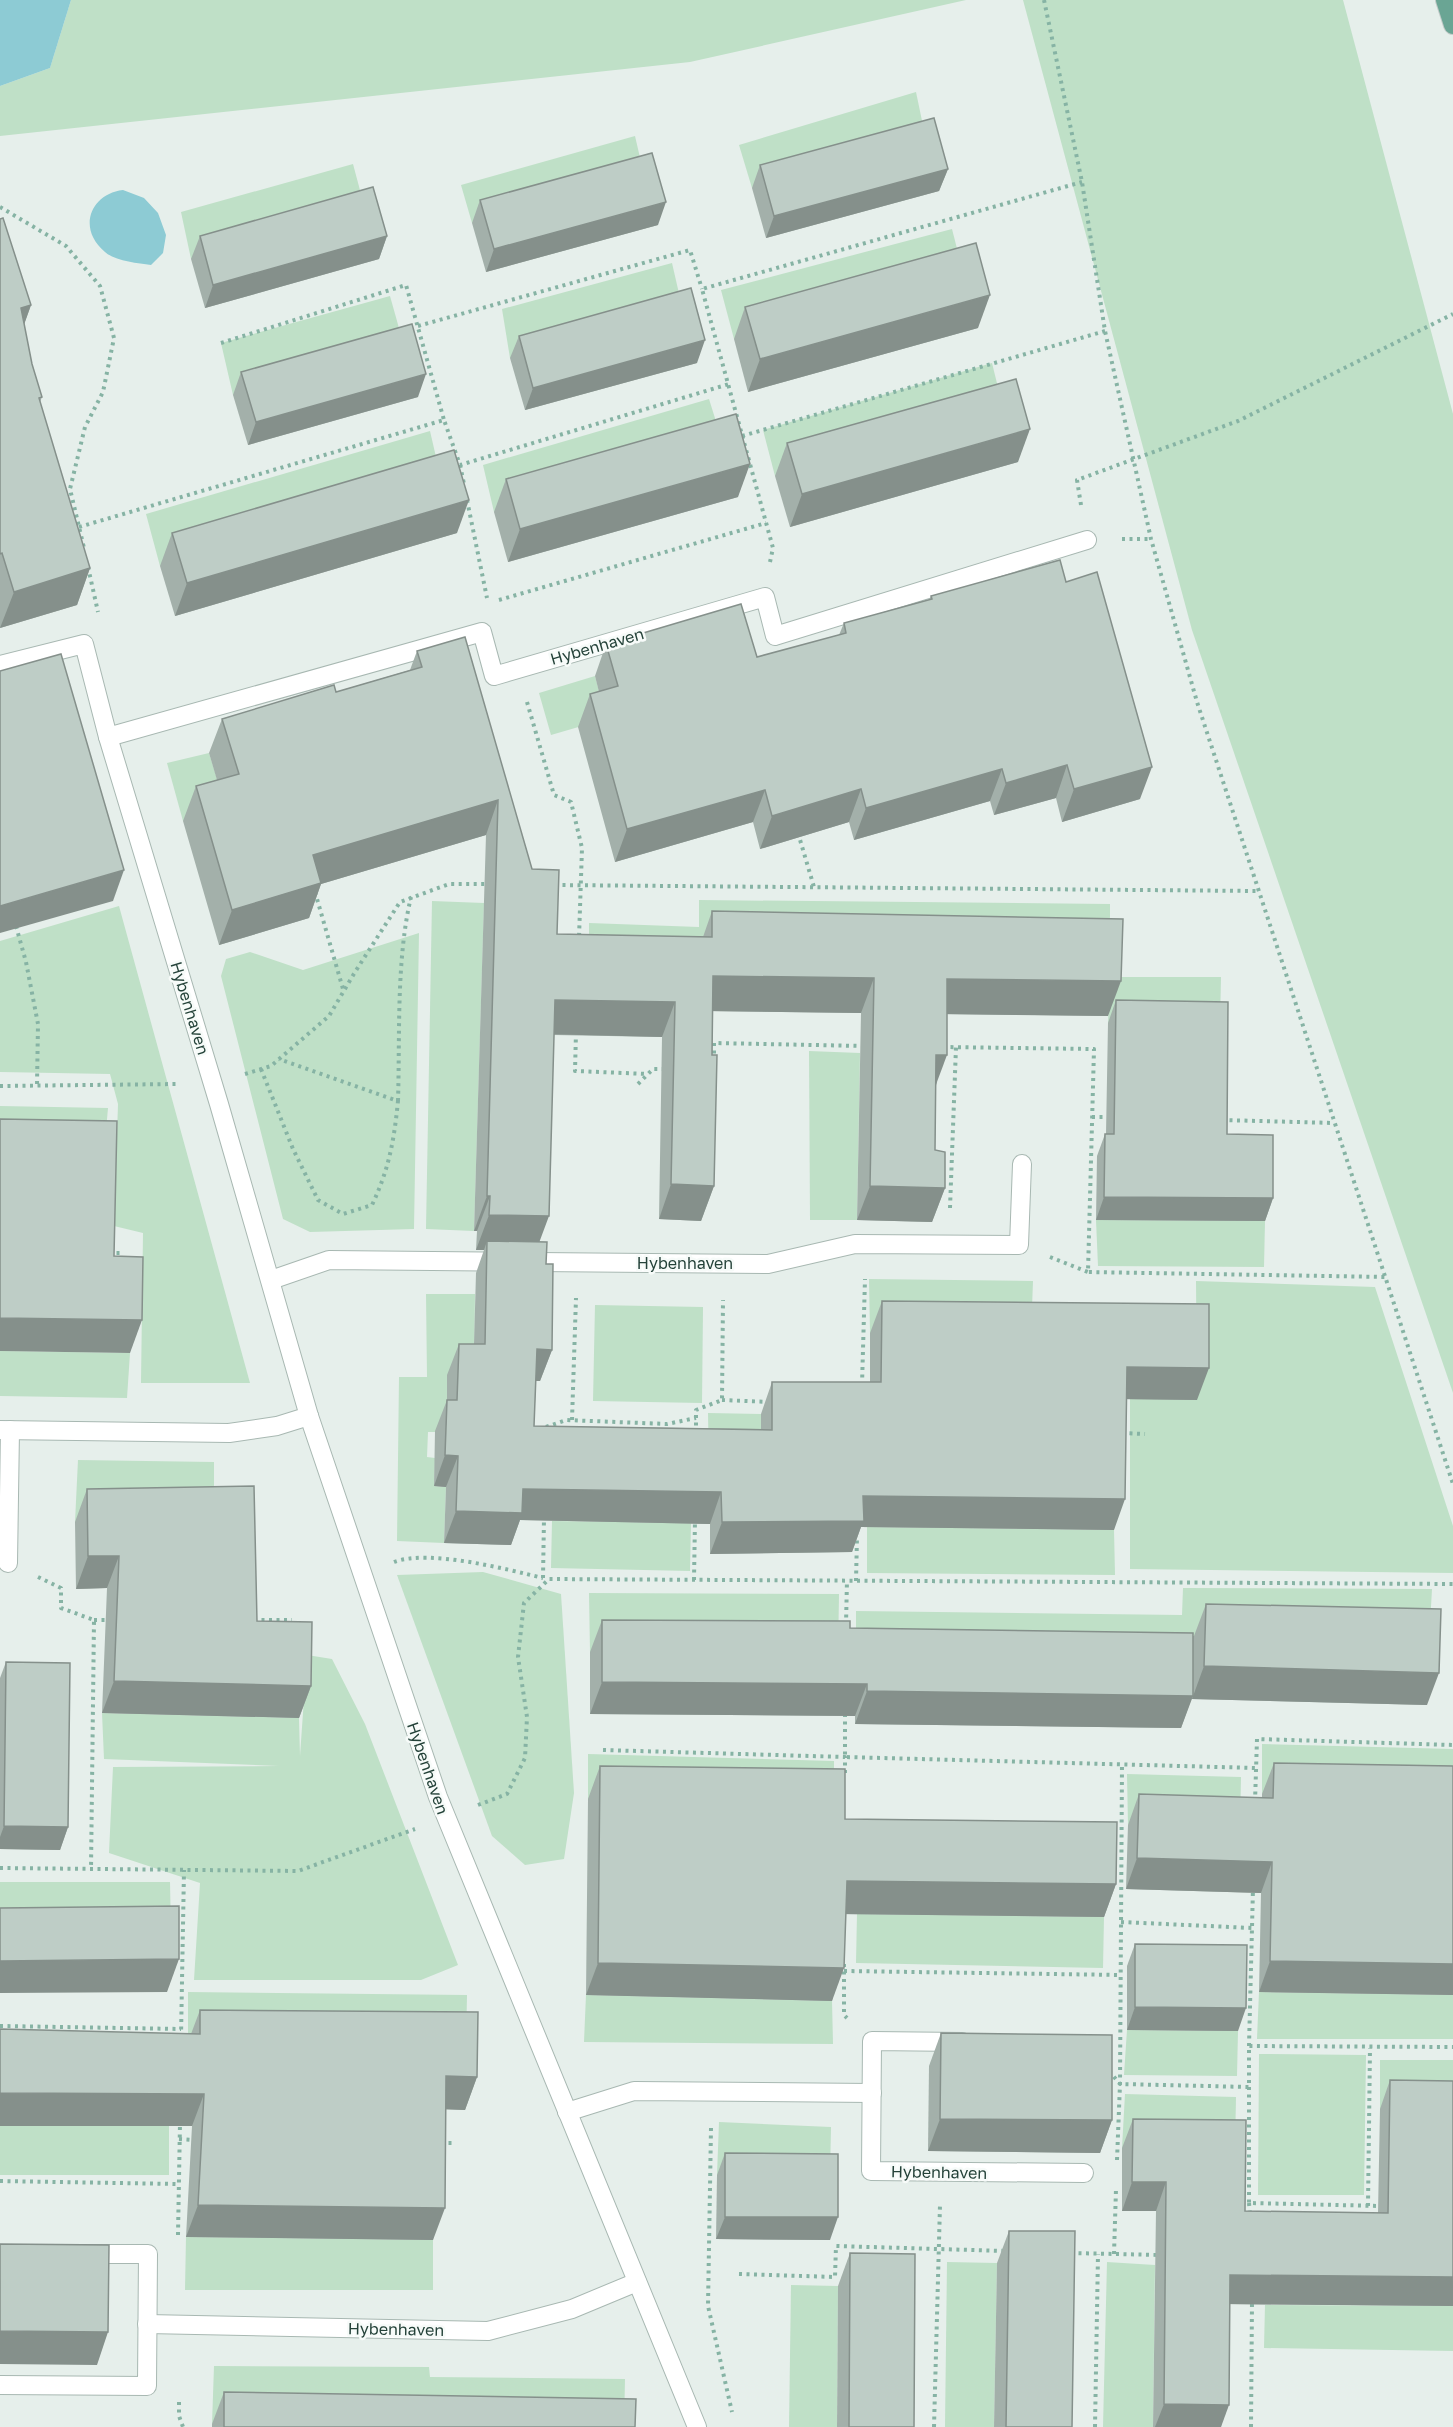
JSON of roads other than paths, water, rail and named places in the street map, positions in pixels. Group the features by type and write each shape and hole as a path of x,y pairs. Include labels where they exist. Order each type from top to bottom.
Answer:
{"main road":[{"path":"1445,0 1453,25"}],"street":[{"name":"Hybenhaven","path":"108,737 482,632 494,676 765,597 775,636 1087,540"},
{"name":"Hybenhaven","path":"0,665 84,644 108,737 271,1280 309,1416 446,1818 697,2427"},
{"name":"Hybenhaven","path":"271,1280 329,1260 768,1264 855,1244 1019,1245 1022,1164"},
{"path":"8,1563 5,1430 229,1433 277,1426 309,1416"},
{"name":"Hybenhaven","path":"979,2042 872,2041 871,2171 1084,2173"},
{"path":"567,2112 634,2091 872,2093"},
{"path":"0,2385 147,2386 148,2254 68,2253"},
{"name":"Hybenhaven","path":"147,2324 488,2331 572,2309 638,2282"}],"water":[{"path":"0,0 71,0 50,68 0,86"},
{"path":"123,190 144,198 158,213 166,235 163,253 151,265 114,258 96,243 91,233 91,214 95,205 102,198"}]}
